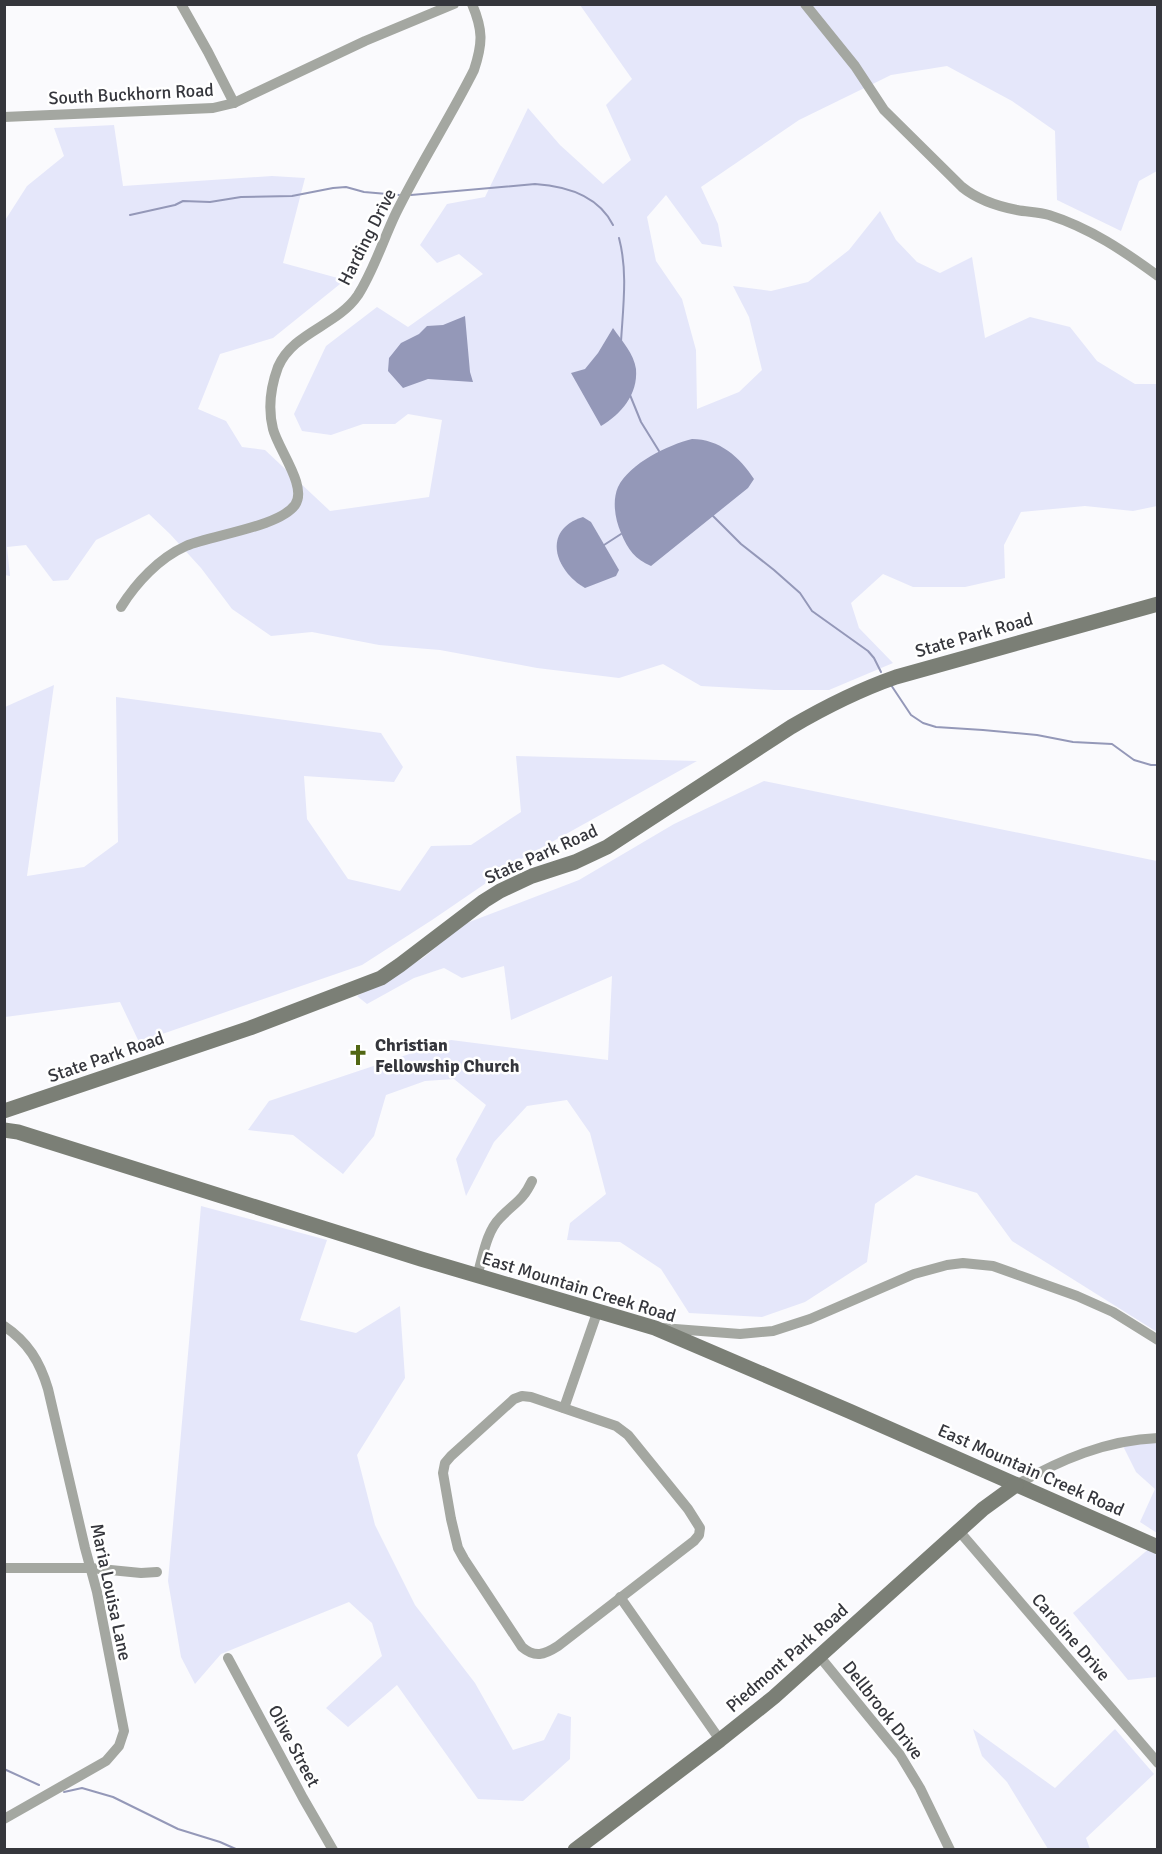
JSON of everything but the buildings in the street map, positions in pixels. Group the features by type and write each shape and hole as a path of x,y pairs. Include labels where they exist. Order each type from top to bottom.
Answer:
{"street":[{"path":"181,4 234,103"},
{"name":"Harding Drive","path":"121,608 133,590 149,573 174,553 195,543 279,517 295,505 299,495 298,486 276,440 271,418 271,394 278,367 294,345 344,310 364,284 397,212 474,70 482,34 472,4"},
{"path":"805,4 855,66 884,110 971,194 989,203 1049,216 1090,232 1111,243 1158,276"},
{"name":"South Buckhorn Road","path":"4,117 202,110 234,103 365,41 448,6"},
{"name":"State Park Road","path":"4,1111 250,1028 381,978 484,900 532,876 575,862 607,847 791,727 863,689 905,674 1158,604"},
{"name":"East Mountain Creek Road","path":"4,1130 18,1132 477,1276 656,1328 1158,1547"},
{"path":"477,1276 490,1232 499,1218 524,1197 532,1181"},
{"path":"656,1328 740,1334 773,1331 810,1319 914,1274 963,1263 993,1266 1077,1296 1113,1312 1158,1340"},
{"path":"564,1408 598,1310"},
{"name":"Maria Louisa Lane","path":"4,1326 26,1344 44,1375 90,1568 124,1731 122,1741 106,1761 4,1819"},
{"path":"518,1397 531,1397 616,1426 625,1432 688,1509 700,1528 699,1535 694,1541 620,1597 558,1646 541,1655 533,1654 522,1647 464,1559 455,1539 443,1473 447,1460 518,1397"},
{"path":"1016,1485 1089,1450 1116,1443 1158,1438"},
{"name":"Piedmont Park Road","path":"575,1850 720,1740 820,1657 983,1509 1016,1485"},
{"name":"Caroline Drive","path":"959,1531 1158,1763"},
{"path":"4,1568 90,1568 141,1573 157,1572"},
{"path":"620,1597 720,1740"},
{"name":"Dellbrook Drive","path":"820,1657 900,1755 920,1788 950,1850"},
{"name":"Olive Street","path":"228,1658 333,1850"}],"shaded area":[{"path":"580,5 1157,5 1157,171 1139,181 1121,231 1057,200 1055,131 1012,101 947,66 891,75 799,120 701,187 718,224 722,247 702,244 666,195 647,217 656,261 682,299 696,350 697,409 739,392 762,370 749,317 733,286 771,291 808,282 849,250 880,211 896,240 917,262 940,273 972,257 985,338 1030,317 1070,327 1097,361 1135,384 1157,384 1157,506 1133,511 1085,506 1021,512 1004,545 1005,578 965,587 913,587 883,574 851,603 859,628 893,663 829,690 701,686 663,664 619,678 537,668 440,650 379,645 312,632 271,636 232,609 201,568 149,514 96,540 68,580 53,581 26,545 7,547 10,576 5,575 4,222 27,186 64,156 54,128 114,125 123,186 272,176 305,178 283,263 345,280 273,338 220,354 198,409 226,421 242,447 265,450 330,511 429,497 442,420 408,414 395,424 363,424 331,435 302,431 294,414 326,346 377,307 408,327 483,274 459,254 437,263 420,245 447,204 485,197 528,108 560,145 603,184 631,160 606,105 632,79"},
{"path":"54,685 27,876 84,867 118,842 116,697 381,733 403,767 394,782 304,776 307,819 348,879 400,891 431,846 471,845 521,812 516,756 697,761 523,858 362,965 139,1042 120,1002 5,1017 5,707"},
{"path":"764,781 1157,861 1157,1332 1012,1241 977,1193 916,1175 875,1204 867,1262 805,1302 762,1317 689,1313 661,1269 620,1242 567,1240 570,1223 606,1194 590,1133 567,1100 527,1106 494,1142 466,1196 456,1159 486,1105 454,1079 425,1081 386,1095 374,1136 343,1174 293,1135 248,1130 269,1101 451,1040 608,1060 612,976 511,1020 504,966 462,978 444,968 414,978 367,1004 357,996 423,958 464,924 579,880 674,824"},
{"path":"201,1206 327,1240 300,1320 356,1333 400,1306 405,1378 357,1455 375,1525 415,1605 475,1683 513,1750 544,1740 558,1713 571,1717 570,1759 523,1801 478,1799 397,1685 348,1727 326,1708 382,1656 372,1623 349,1602 221,1654 195,1684 181,1657 168,1581"},
{"path":"1157,1441 1157,1533 1140,1522 1155,1489 1136,1472 1122,1444"},
{"path":"1157,1542 1157,1677 1128,1680 1073,1613"},
{"path":"973,1729 1055,1788 1115,1729 1154,1774 1086,1838 1090,1849 1048,1849 1007,1782 982,1756"}],"water":[{"path":"465,316 473,382 428,379 403,388 388,371 389,358 401,343 419,334 427,326 443,325"},
{"path":"613,328 633,358 636,378 627,403 601,426 571,373 585,369"},
{"path":"692,439 711,442 728,451 742,463 754,479 748,488 651,566 636,557 624,539 616,516 616,492 631,470 650,456"},
{"path":"583,517 591,522 619,570 616,576 585,588 566,572 557,551 557,541 561,531 570,523"}],"waterway":[{"path":"411,195 535,184 546,185 569,190 590,199 607,215 613,225"},
{"path":"130,215 175,205 183,201 210,202 241,197 292,196 346,187 364,192 399,195"},
{"path":"619,238 624,277 621,342"},
{"path":"630,395 641,422 659,451"},
{"path":"713,516 741,544 800,593 812,611 868,651 881,672"},
{"path":"604,545 621,534"},
{"path":"891,685 911,715 923,723 936,727 1112,744 1134,760 1158,765"},
{"path":"4,1769 39,1785"},
{"path":"64,1792 82,1788 113,1797 178,1829 238,1850"}],"place":[{"name":"Christian Fellowship Church","path":"358,1055"}]}
